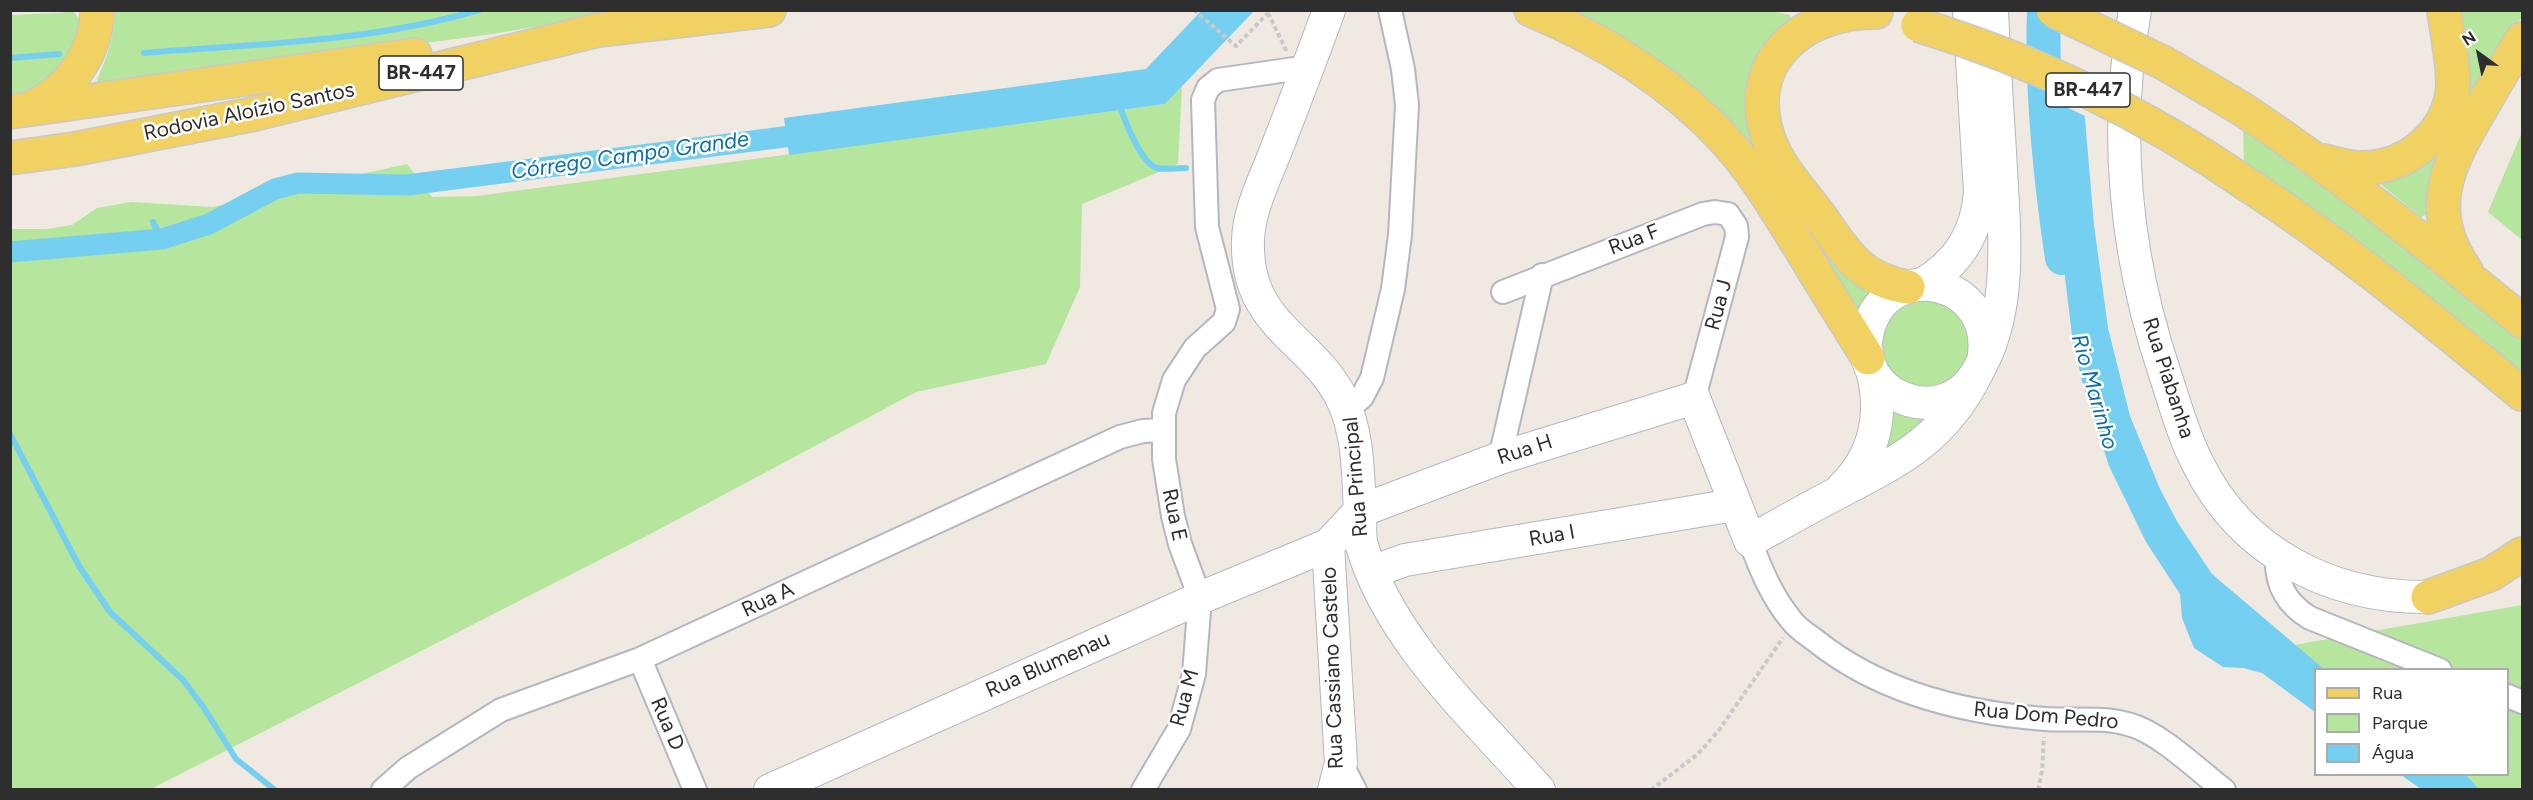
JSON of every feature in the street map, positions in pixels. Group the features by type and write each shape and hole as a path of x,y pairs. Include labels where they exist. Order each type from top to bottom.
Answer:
{"main road":[{"path":"18,111 45,101 75,74 86,57 93,39 97,10"},
{"name":"Rodovia Aloízio Santos","path":"10,158 75,149 254,114 598,30 769,10"},
{"path":"1329,10 1302,68 1255,203 1248,239 1248,258 1252,276 1264,306 1284,332 1324,374 1347,410"},
{"path":"1531,10 1562,23 1627,59 1681,98 1717,132 1761,187 1879,381 1893,394 1911,402 1936,402 1960,392 1980,367 1985,348 1982,323 1968,302 1946,288 1882,282 1870,275 1849,256 1776,155 1766,130 1764,89 1780,51 1789,40 1799,32 1826,19 1873,11"},
{"path":"1831,496 1854,475 1870,447 1878,417 1876,385 1866,345 1871,320 1886,300 1936,276 1960,254 1972,232 1979,208 1969,10"},
{"path":"1750,541 1888,467 1925,442 1956,409 1980,367 1998,312 2004,268 1992,10"},
{"name":"BR-447","path":"2053,10 2154,58 2242,109 2399,221 2523,321"},
{"name":"Rua Piabanha","path":"2135,10 2126,72 2123,146 2128,220 2148,322 2188,442 2198,465 2226,508 2244,527 2277,554 2310,573 2347,588 2383,596 2428,597"},
{"path":"2313,158 2350,167 2382,166 2415,152 2435,134 2448,109 2453,82 2444,10"},
{"name":"BR-447","path":"1873,11 2004,54 2088,90 2169,133 2313,228 2367,268 2523,394"},
{"path":"18,111 598,30"},
{"path":"2474,282 2456,256 2445,225 2446,178 2457,148 2523,39"},
{"name":"Rua H","path":"1360,511 1500,458 1694,398"},
{"name":"Rua Dom Pedro","path":"1694,398 1750,541"},
{"name":"Rua Principal","path":"1347,410 1354,437 1362,544 1372,572 1406,634 1424,660 1539,789"},
{"name":"Rua I","path":"1372,572 1405,560 1734,505"},
{"path":"1328,546 1360,511"},
{"name":"Rua Blumenau","path":"770,789 1200,598 1328,546"},
{"name":"Rua Cassiano Castelo","path":"1328,546 1343,781"},
{"path":"2428,597 2490,574 2523,554"},
{"path":"2428,597 2490,591 2523,582"}],"street":[{"name":"Rua Principal","path":"1347,410 1362,397 1372,378 1393,289 1400,235 1407,105 1399,48 1390,10"},
{"name":"Rua E","path":"1200,598 1180,544 1173,516 1162,430 1164,413 1174,380 1196,348 1224,322 1228,309 1207,227 1204,94 1218,80 1302,68"},
{"name":"Rua F","path":"1503,292 1703,214 1715,212 1728,214"},
{"name":"Rua J","path":"1694,398 1737,237 1736,226 1728,214"},
{"path":"1500,458 1542,275"},
{"name":"Rua A","path":"382,789 408,768 501,710 640,659 1120,437 1143,431 1162,430"},
{"name":"Rua Dom Pedro","path":"1750,541 1775,598 1793,623 1833,655 1872,676 1912,694 1961,708 2045,719 2114,721 2131,724 2147,731 2224,789"},
{"path":"2277,554 2278,580 2299,612 2437,668"},
{"name":"Rua M","path":"1143,789 1179,729 1194,674 1200,598"},
{"name":"Rua D","path":"640,659 695,789"},
{"path":"2509,696 2523,702"}],"path":[{"path":"1196,12 1236,46 1268,12 1302,68"},
{"path":"1651,789 1698,754 1719,730 1793,623"},
{"path":"2038,789 2042,771 2045,719"}],"green space":[{"path":"1767,10 1790,15 1792,25 1753,83 1874,294 1859,320 1789,212 1559,11"},
{"path":"115,11 629,11 492,34 101,87 97,80 110,46"},
{"path":"2456,11 2521,11 2522,16 2444,151 2431,213 2421,217 2379,183 2380,177 2420,163"},
{"path":"74,12 84,26 80,46 47,88 11,99 11,15"},
{"path":"1182,86 1178,164 1082,204 1080,287 1046,364 916,392 652,533 151,789 11,790 11,229 47,229 72,225 97,208 131,202 213,207 407,164 432,197 477,196 1165,104"},
{"path":"2243,127 2391,232 2522,338 2522,382 2244,165"},
{"path":"2522,132 2522,240 2488,212"},
{"path":"1901,300 1953,301 1976,348 1946,390 1893,383 1875,345"},
{"path":"1885,405 1930,415 1884,463"},
{"path":"2522,605 2522,789 2479,789 2467,776 2509,776 2509,668 2323,668 2294,645"}],"water":[{"path":"1201,11 1254,11 1165,104 789,155 784,118 1146,69"},
{"path":"2045,48 2084,107 2094,225 2108,328 2130,416 2160,489 2178,523 2212,574 2323,668 2314,668 2314,711 2262,673 2243,668 2223,667 2194,648 2182,618 2180,594 2146,542 2109,466 2082,381 2072,335 2052,170"},
{"path":"2402,776 2467,776 2479,789 2421,789"}],"pier":[{"path":"2043,10 2085,10 2087,117 2044,96"}],"waterway":[{"path":"144,53 355,35 438,21 479,10"},
{"name":"Rio Marinho","path":"2044,10 2047,135 2062,258"},
{"path":"10,58 59,54"},
{"path":"1119,102 1139,149 1151,165 1160,169 1186,168"},
{"name":"Córrego Campo Grande","path":"10,252 162,239 209,224 275,189 298,183 407,185 815,133"},
{"path":"153,222 162,239"},
{"path":"10,434 79,566 110,612 183,680 204,708 236,759 275,790"}]}
